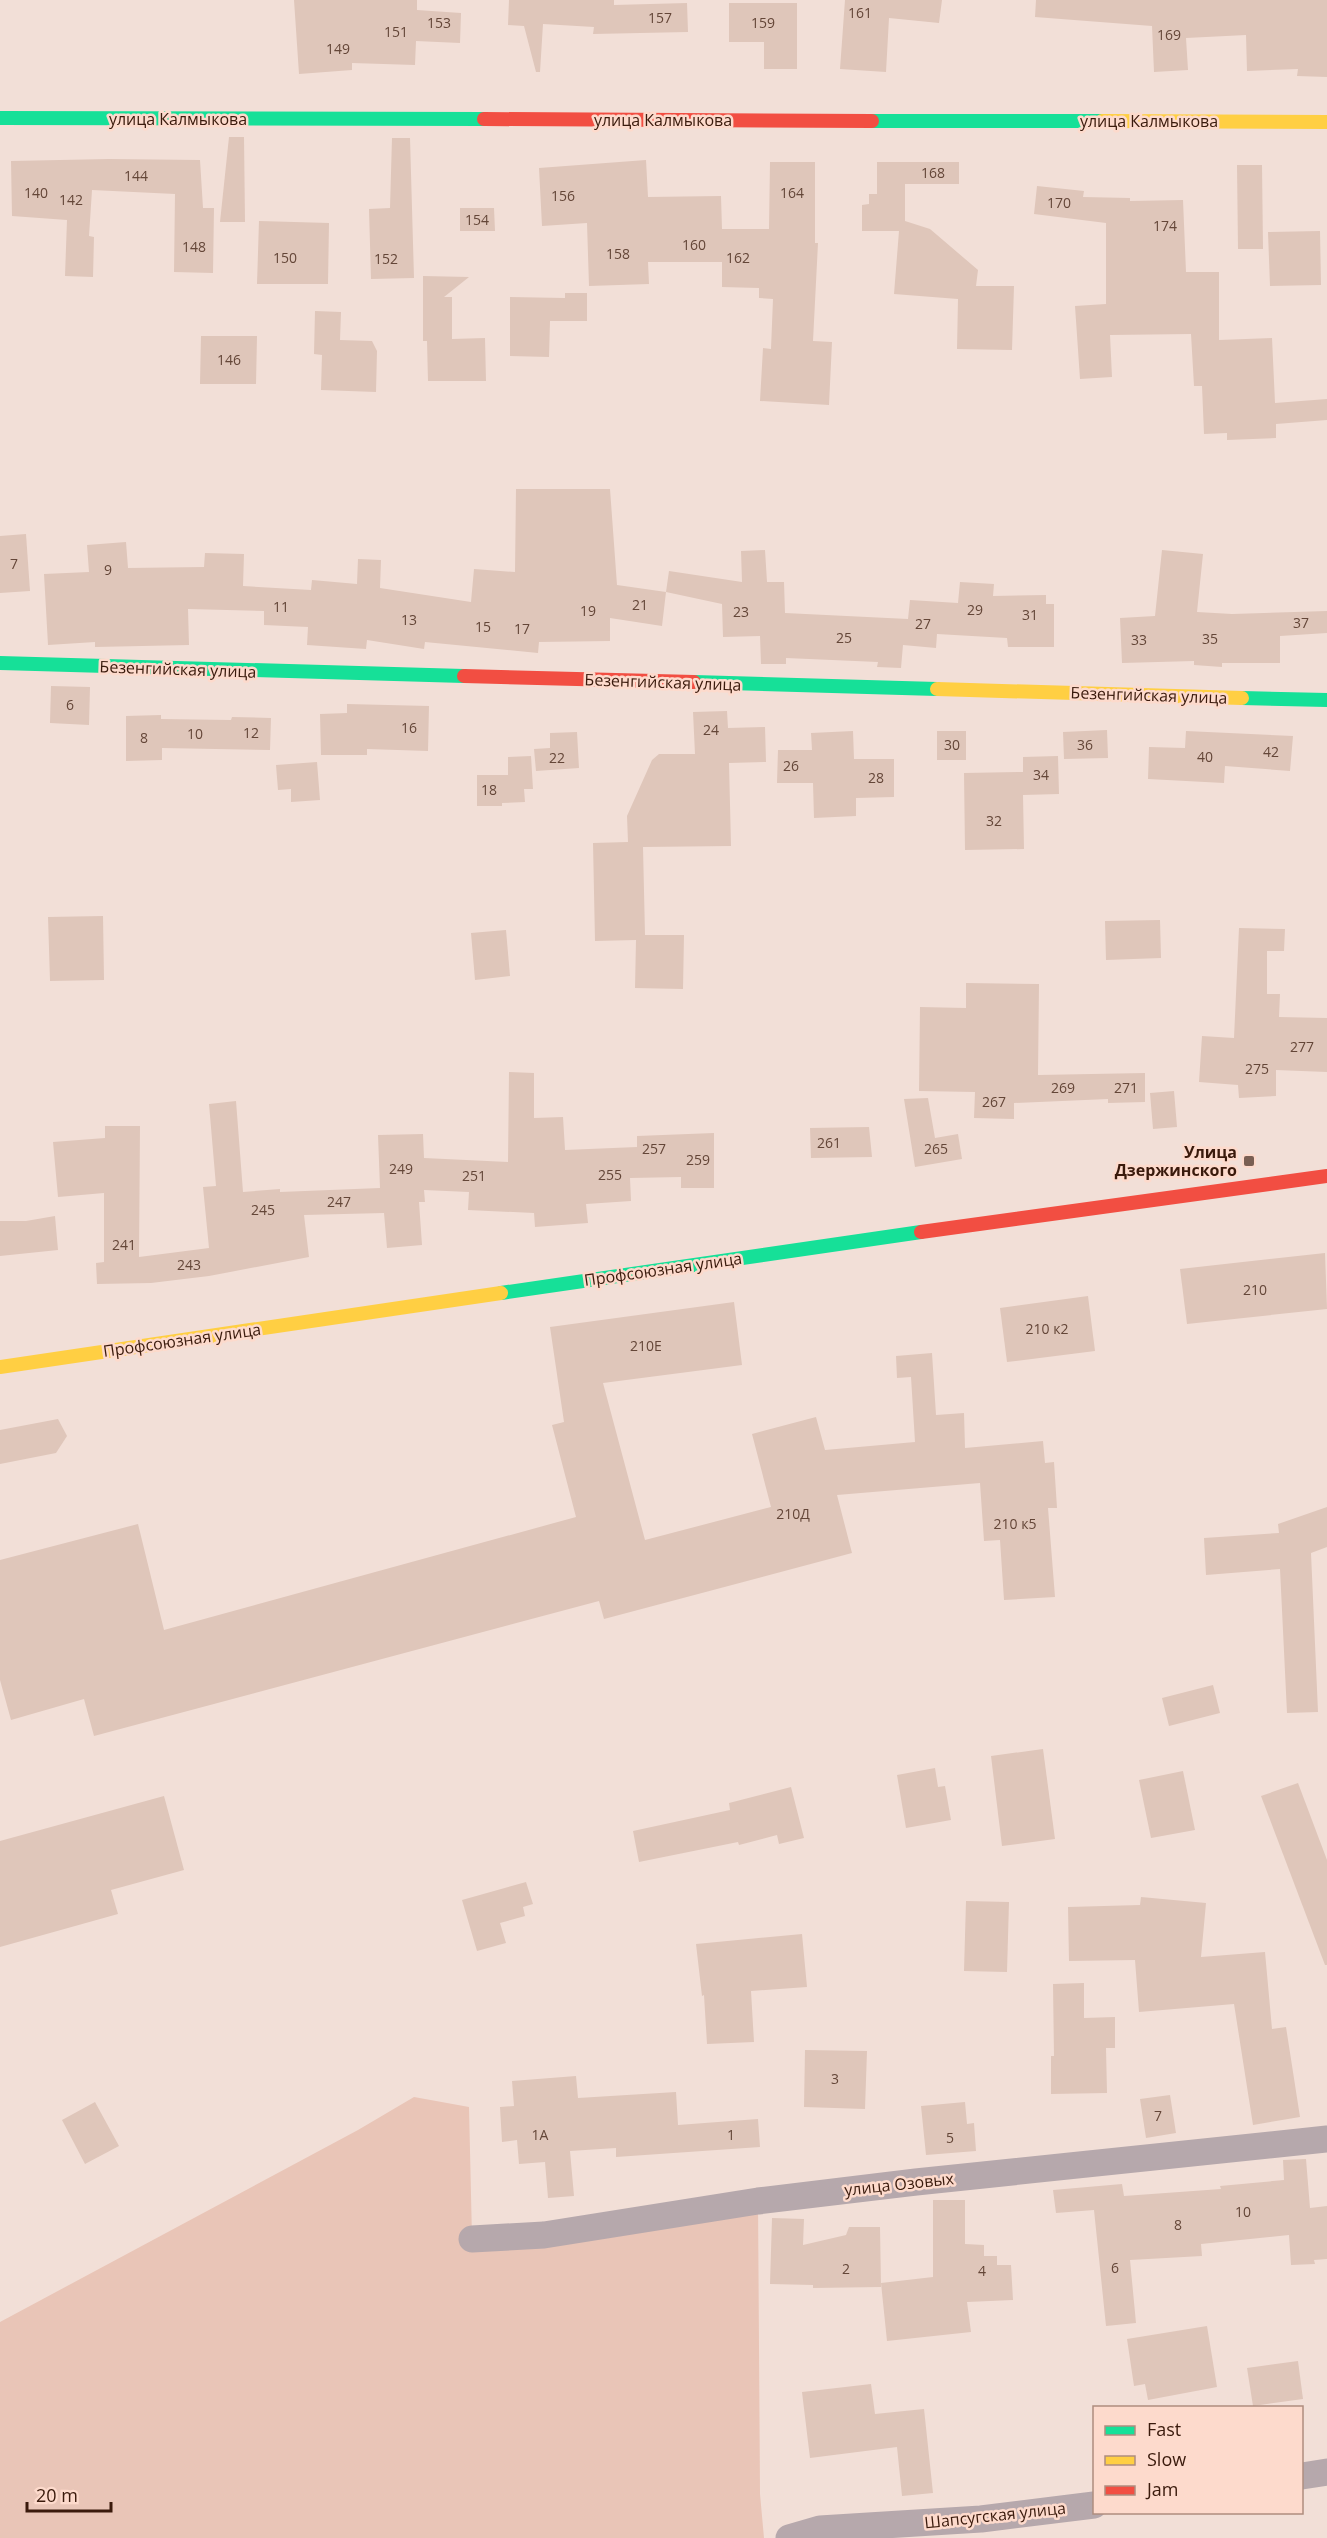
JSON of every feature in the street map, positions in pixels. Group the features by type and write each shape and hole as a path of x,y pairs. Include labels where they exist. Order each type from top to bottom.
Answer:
{"street":[{"name":"улица Калмыкова","path":"0,118 1327,122"},
{"name":"Безенгийская улица","path":"0,663 1327,700"},
{"name":"Профсоюзная улица","path":"0,1367 841,1243 1327,1176"},
{"name":"улица Озовых","path":"472,2239 544,2235 758,2201 916,2182 1327,2139"},
{"path":"1303,2476 1327,2472"},
{"name":"Шапсугская улица","path":"789,2538 820,2529 981,2519 1093,2505"}],"shaded area":[{"path":"414,2097 469,2107 472,2238 758,2201 760,2494 764,2538 0,2538 0,2322 358,2130"}],"building":[{"path":"294,0 417,0 417,10 461,13 460,43 416,41 415,65 352,63 352,70 299,74"},
{"path":"509,0 614,0 614,5 687,3 688,32 593,34 594,27 543,24 540,72 536,72 524,26 508,25"},
{"path":"845,0 942,0 939,23 889,18 886,72 840,69"},
{"path":"1036,0 1327,0 1327,77 1297,76 1298,69 1247,71 1246,35 1186,38 1188,70 1154,72 1152,26 1035,17"},
{"path":"729,3 797,3 797,69 764,69 764,42 729,42"},
{"path":"229,137 244,137 245,222 220,222"},
{"path":"392,138 410,138 414,278 371,279 369,209 390,208"},
{"path":"200,160 203,208 214,208 213,273 174,272 175,194 92,190 89,236 94,237 93,277 65,276 67,220 12,216 11,161"},
{"path":"646,160 648,197 721,196 722,229 769,229 770,162 815,162 815,243 818,243 813,341 832,342 829,405 760,401 763,348 771,349 773,299 759,298 759,288 722,287 722,262 648,262 649,284 589,286 587,223 542,226 539,168"},
{"path":"877,162 959,162 959,184 905,184 905,221 930,229 978,270 976,286 1014,286 1012,350 957,349 958,299 894,294 899,231 862,231 862,205 869,204 869,194 877,194"},
{"path":"1237,165 1262,165 1263,249 1238,249"},
{"path":"1037,186 1084,191 1083,197 1130,198 1130,201 1183,200 1186,272 1219,272 1219,340 1272,338 1275,403 1327,399 1327,420 1276,424 1276,438 1227,440 1227,433 1204,434 1202,386 1194,386 1191,334 1110,335 1112,377 1080,379 1075,306 1106,304 1106,223 1034,214"},
{"path":"460,208 494,208 495,231 460,231"},
{"path":"259,221 329,223 328,284 257,284"},
{"path":"1320,231 1321,285 1270,286 1268,232"},
{"path":"423,276 469,277 444,297 452,297 452,339 485,338 486,381 428,381 427,341 423,341"},
{"path":"565,293 587,293 587,321 550,321 549,357 510,356 510,297 565,298"},
{"path":"315,311 341,312 340,340 372,341 377,351 376,392 321,390 322,355 314,354"},
{"path":"201,336 257,336 256,384 200,384"},
{"path":"516,489 610,489 617,585 666,592 662,626 610,618 610,641 539,642 538,653 425,642 424,649 367,640 366,649 307,645 308,627 264,625 264,611 188,609 189,645 95,647 95,642 48,645 44,574 89,572 87,545 126,542 128,568 204,567 205,553 244,554 243,586 311,590 312,580 357,584 358,559 381,560 380,588 471,602 474,569 515,572"},
{"path":"26,534 30,591 0,593 0,536"},
{"path":"765,550 767,582 784,582 785,613 908,619 910,600 958,603 960,582 994,584 993,596 1046,595 1046,604 1054,604 1054,647 1008,647 1007,638 937,634 936,648 903,645 901,668 877,667 878,662 786,658 786,664 761,664 760,636 723,637 722,604 666,592 669,571 742,582 741,551"},
{"path":"1162,550 1203,554 1197,612 1232,614 1327,611 1327,633 1280,636 1280,663 1222,663 1222,667 1194,665 1194,661 1122,663 1120,618 1155,616"},
{"path":"51,686 90,687 89,725 50,723"},
{"path":"347,704 429,706 428,751 367,749 367,755 321,755 320,714 347,713"},
{"path":"727,711 728,728 765,727 766,762 729,763 731,846 643,847 645,935 684,935 683,989 635,988 636,940 595,941 593,843 628,842 627,816 652,760 659,754 695,754 693,712"},
{"path":"161,715 161,719 271,718 270,750 162,748 162,760 126,761 126,716"},
{"path":"1107,730 1108,758 1064,759 1063,732"},
{"path":"853,731 854,759 894,759 894,797 856,798 856,816 814,818 813,783 777,783 778,750 812,750 811,733"},
{"path":"937,731 966,731 966,760 937,760"},
{"path":"1186,731 1293,736 1290,771 1225,766 1224,783 1148,779 1149,747 1185,748"},
{"path":"577,732 579,768 536,771 534,749 550,748 550,733"},
{"path":"531,756 533,789 524,789 525,802 502,803 502,806 477,806 477,775 508,775 508,757"},
{"path":"1058,756 1059,794 1023,795 1024,849 965,850 964,773 1023,772 1023,757"},
{"path":"317,762 320,800 291,802 291,789 278,790 276,765"},
{"path":"103,916 104,980 50,981 48,917"},
{"path":"1160,920 1161,958 1106,960 1105,921"},
{"path":"1239,928 1285,929 1284,951 1267,951 1267,994 1280,994 1279,1017 1327,1018 1327,1072 1276,1070 1276,1096 1239,1098 1238,1085 1199,1082 1202,1036 1234,1038"},
{"path":"506,930 510,976 475,980 471,933"},
{"path":"966,983 1039,984 1038,1075 1145,1073 1145,1102 1108,1103 1108,1099 1014,1103 1014,1119 974,1118 975,1092 919,1091 920,1007 966,1008"},
{"path":"509,1072 534,1073 534,1118 563,1117 565,1150 637,1147 637,1136 714,1133 714,1188 681,1188 681,1177 630,1178 631,1201 586,1204 588,1223 535,1227 534,1213 468,1210 469,1192 424,1190 425,1202 419,1202 422,1245 387,1248 384,1213 304,1215 309,1257 209,1276 151,1283 97,1284 96,1263 104,1262 104,1193 58,1197 53,1142 105,1138 105,1126 140,1126 139,1257 209,1248 203,1187 216,1186 209,1104 236,1101 243,1192 280,1189 280,1192 380,1188 378,1135 423,1134 424,1158 508,1162"},
{"path":"1174,1091 1177,1127 1153,1129 1150,1093"},
{"path":"928,1098 935,1138 958,1134 962,1159 915,1167 904,1099"},
{"path":"869,1127 872,1157 811,1158 810,1128"},
{"path":"55,1216 58,1250 0,1256 0,1221 26,1221"},
{"path":"1325,1253 1327,1309 1187,1324 1180,1269"},
{"path":"1088,1296 1095,1351 1007,1362 1000,1308"},
{"path":"734,1302 742,1365 603,1383 645,1540 771,1507 752,1434 816,1417 825,1450 915,1442 911,1377 897,1378 896,1356 932,1353 936,1415 964,1413 965,1448 1043,1441 1045,1463 1054,1462 1057,1508 1048,1508 1055,1597 1004,1600 1000,1540 984,1541 980,1483 837,1495 852,1553 604,1619 599,1601 94,1736 84,1699 11,1720 0,1680 0,1560 138,1524 164,1630 576,1517 552,1425 564,1422 550,1327"},
{"path":"58,1419 67,1436 56,1453 0,1464 0,1430"},
{"path":"1327,1507 1327,1547 1311,1553 1318,1712 1287,1713 1280,1569 1206,1575 1204,1538 1279,1533 1278,1524"},
{"path":"1213,1685 1220,1713 1169,1726 1162,1698"},
{"path":"1043,1749 1055,1839 1002,1846 991,1756"},
{"path":"935,1768 938,1787 945,1786 951,1820 906,1828 897,1775"},
{"path":"1183,1771 1195,1830 1151,1838 1139,1780"},
{"path":"1298,1783 1327,1860 1327,1965 1325,1965 1261,1796"},
{"path":"791,1787 804,1838 779,1844 777,1835 739,1845 738,1842 639,1862 633,1831 730,1810 729,1803"},
{"path":"164,1796 184,1870 111,1890 118,1914 0,1947 0,1841"},
{"path":"526,1882 533,1904 523,1907 525,1916 500,1923 506,1943 477,1951 462,1900"},
{"path":"1141,1897 1206,1903 1201,1957 1265,1952 1272,2029 1286,2027 1300,2117 1253,2125 1234,2004 1139,2012 1135,1960 1069,1961 1068,1907 1140,1905"},
{"path":"966,1901 1009,1902 1007,1972 964,1971"},
{"path":"802,1934 807,1987 751,1991 754,2042 707,2044 704,1995 702,1996 696,1944"},
{"path":"1084,1983 1084,2018 1115,2017 1115,2048 1106,2048 1107,2093 1051,2094 1051,2056 1054,2056 1053,1984"},
{"path":"805,2050 867,2051 865,2109 804,2107"},
{"path":"576,2076 578,2098 676,2092 678,2125 758,2119 760,2147 616,2157 616,2148 570,2151 574,2196 548,2198 545,2162 519,2164 517,2140 502,2142 500,2107 514,2106 512,2081"},
{"path":"1170,2095 1176,2133 1146,2138 1140,2099"},
{"path":"95,2102 119,2146 85,2164 62,2120"},
{"path":"965,2102 967,2124 974,2123 976,2151 926,2155 921,2106"},
{"path":"1306,2159 1310,2208 1327,2206 1327,2259 1314,2260 1315,2264 1291,2265 1289,2235 1201,2244 1202,2256 1130,2260 1136,2323 1106,2326 1094,2210 1056,2213 1053,2190 1122,2184 1124,2196 1221,2189 1220,2186 1284,2180 1283,2160"},
{"path":"933,2200 965,2200 965,2244 984,2245 984,2256 997,2256 997,2265 1011,2265 1013,2300 967,2302 971,2332 887,2341 881,2283 933,2277"},
{"path":"772,2218 804,2219 803,2245 846,2235 849,2227 880,2227 881,2287 813,2288 813,2285 770,2284"},
{"path":"1207,2326 1217,2387 1148,2400 1145,2384 1134,2386 1127,2339"},
{"path":"1298,2361 1303,2399 1253,2406 1247,2368"},
{"path":"871,2384 875,2414 924,2409 933,2493 902,2496 897,2447 810,2458 802,2392"}],"traffic: fast":[{"path":"0,118 484,119"},
{"path":"872,121 1102,121"},
{"path":"0,663 464,676"},
{"path":"694,682 937,689"},
{"path":"1242,698 1327,700"},
{"path":"501,1293 921,1232"}],"traffic: slow":[{"path":"1102,121 1327,122"},
{"path":"937,689 1242,698"},
{"path":"0,1367 501,1293"}],"traffic: jam":[{"path":"484,119 872,121"},
{"path":"464,676 694,682"},
{"path":"921,1232 1327,1176"}],"place":[{"name":"Улица Дзержинского","path":"1249,1161"}]}
